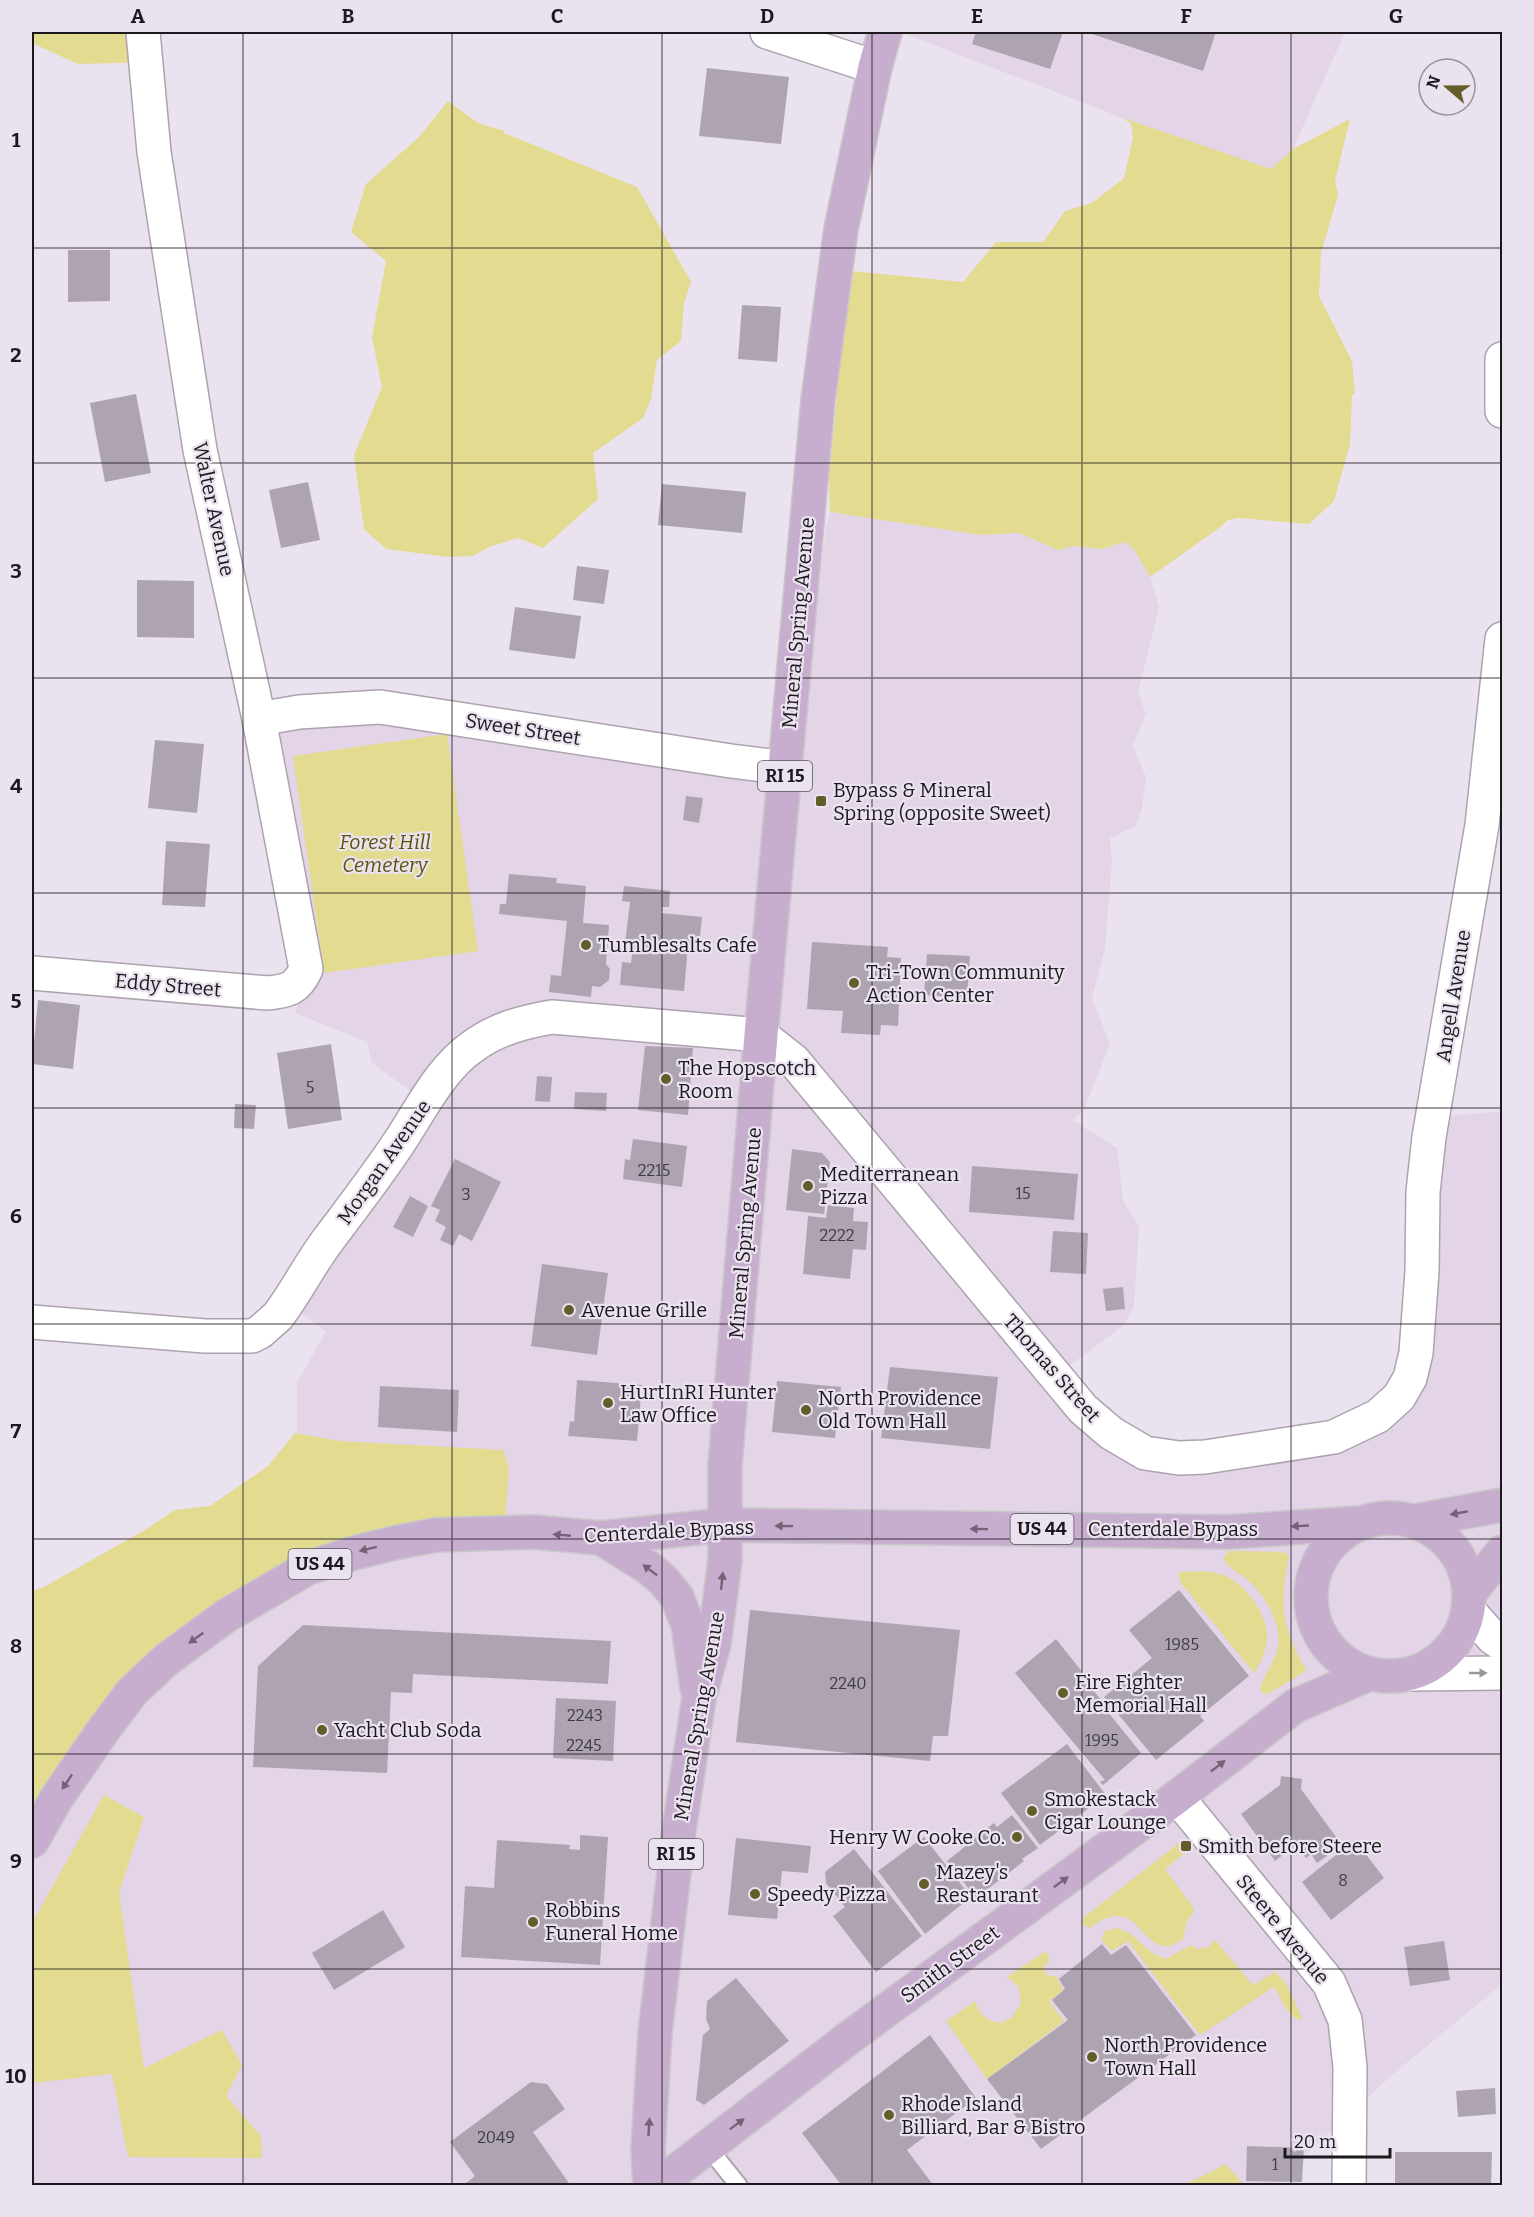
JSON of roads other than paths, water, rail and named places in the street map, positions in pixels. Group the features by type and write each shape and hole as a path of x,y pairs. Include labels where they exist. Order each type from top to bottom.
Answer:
{"main road":[{"name":"Mineral Spring Avenue","path":"650,2186 648,2149 655,2033 679,1830 699,1698 714,1644 725,1559 725,1465 818,400 842,229 875,67 885,32"},
{"path":"1415,1521 1503,1505"},
{"path":"1397,1517 1415,1521 1433,1529 1447,1541 1459,1557 1466,1574 1469,1602 1463,1627 1454,1643 1442,1657 1428,1667 1411,1674 1390,1677 1369,1674 1349,1665 1332,1652 1319,1634 1312,1614 1310,1592 1315,1570 1325,1551 1340,1535 1358,1523 1377,1518 1397,1517"},
{"name":"Centerdale Bypass","path":"32,1841 56,1799 132,1692 166,1660 226,1616 308,1568 354,1553 436,1535 533,1532 602,1538 724,1525 1228,1532 1358,1523"},
{"path":"602,1538 650,1568 677,1597 688,1625 691,1659 699,1698"},
{"path":"1469,1602 1503,1552"},
{"name":"Smith Street","path":"657,2186 850,2037 1177,1797 1295,1706 1369,1674"}],"street":[{"name":"Walter Avenue","path":"143,32 154,152 200,450 259,719 304,953 306,969 301,981"},
{"path":"767,32 875,67"},
{"path":"1503,359 1503,411"},
{"name":"Angell Avenue","path":"1416,1353 1422,1271 1423,1192 1428,1148 1482,825 1503,639"},
{"name":"Sweet Street","path":"259,719 298,712 380,707 786,768"},
{"name":"Eddy Street","path":"32,973 267,993 287,991 301,981"},
{"name":"Morgan Avenue","path":"32,1322 205,1336 252,1336 260,1332 278,1316 289,1302 327,1242 354,1209 423,1103 448,1071 470,1048 494,1033 525,1021 552,1017 761,1035"},
{"name":"Thomas Street","path":"761,1035 799,1066 1083,1409 1111,1433 1144,1453 1179,1458 1205,1457 1334,1437 1378,1416 1399,1397 1410,1378 1416,1353"},
{"path":"1469,1602 1493,1638 1503,1644"},
{"path":"1411,1674 1503,1673"},
{"name":"Steere Avenue","path":"1177,1797 1329,1983 1337,2001 1345,2020 1350,2067 1348,2186"}],"lane":[{"path":"707,2146 740,2186"}],"place":[{"name":"Bypass & Mineral Spring (opposite Sweet)","path":"821,801"},
{"name":"Tumblesalts Cafe","path":"586,945"},
{"name":"Tri-Town Community Action Center","path":"854,983"},
{"name":"The Hopscotch Room","path":"666,1079"},
{"name":"Mediterranean Pizza","path":"808,1186"},
{"name":"Avenue Grille","path":"569,1310"},
{"name":"HurtInRI Hunter Law Office","path":"608,1403"},
{"name":"North Providence Old Town Hall","path":"806,1410"},
{"name":"Fire Fighter Memorial Hall","path":"1063,1693"},
{"name":"Yacht Club Soda","path":"322,1730"},
{"name":"Smokestack Cigar Lounge","path":"1032,1811"},
{"name":"Henry W Cooke Co.","path":"1017,1837"},
{"name":"Smith before Steere","path":"1186,1846"},
{"name":"Mazey's Restaurant","path":"924,1884"},
{"name":"Speedy Pizza","path":"755,1894"},
{"name":"Robbins Funeral Home","path":"533,1922"},
{"name":"North Providence Town Hall","path":"1092,2057"},
{"name":"Rhode Island Billiard, Bar & Bistro","path":"889,2115"}],"park label":[{"name":"Forest Hill Cemetery","path":"385,854"}]}
